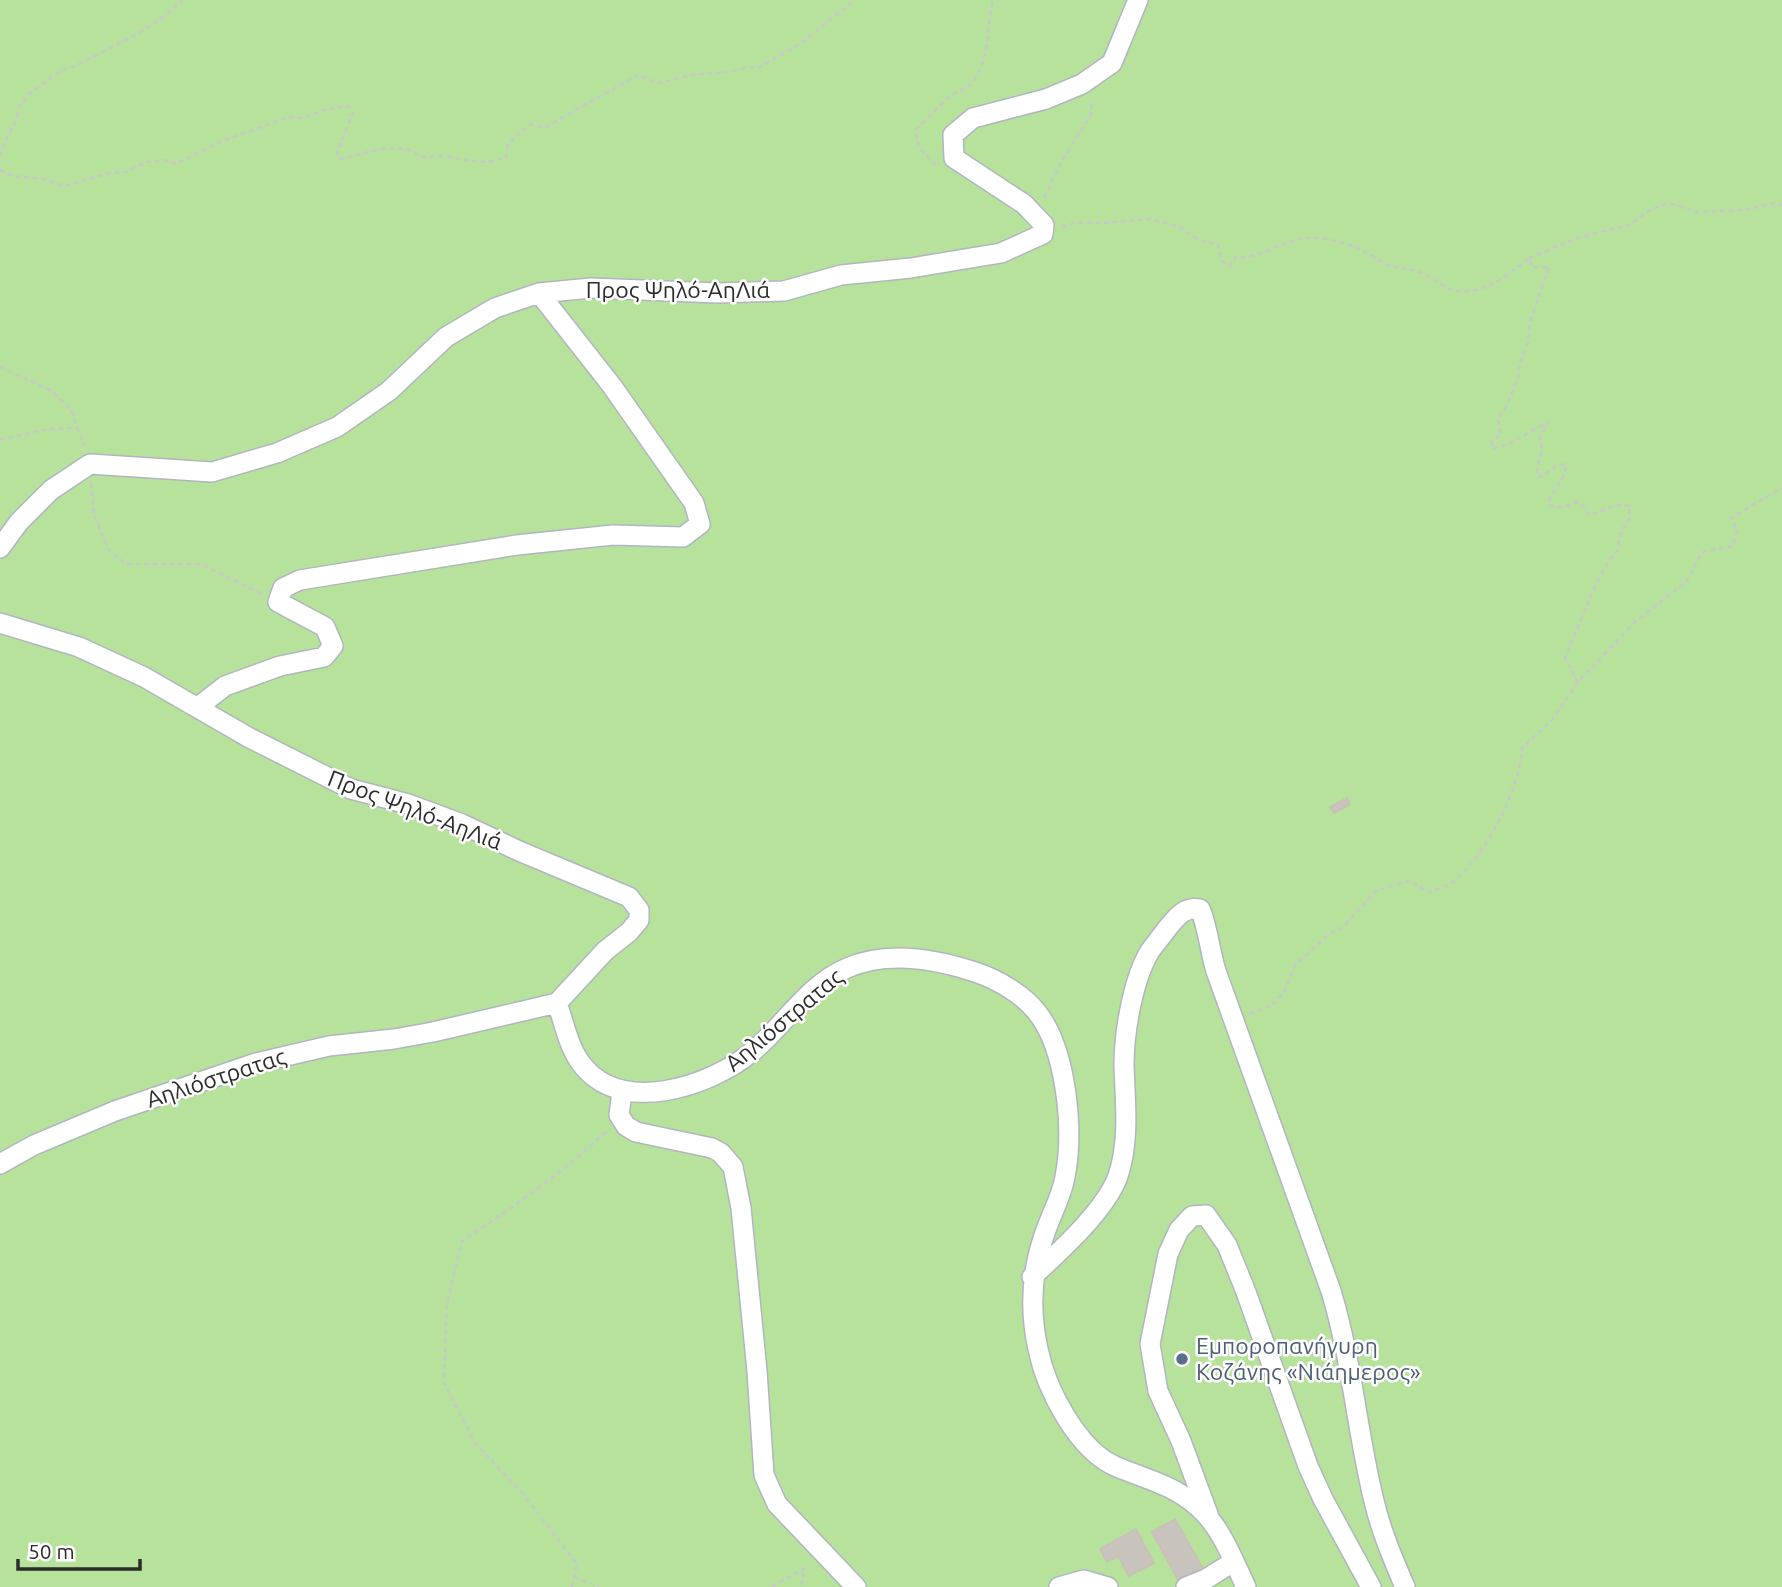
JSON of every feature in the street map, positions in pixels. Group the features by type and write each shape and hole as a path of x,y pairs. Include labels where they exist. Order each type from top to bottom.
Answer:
{"street":[{"path":"1050,226 1024,204 954,158 953,135 973,118 1046,99 1082,84 1112,63 1138,0"},
{"name":"Προς Ψηλό-ΑηΛιά","path":"90,464 212,472 277,453 338,427 389,391 446,337 495,308 539,293 591,288 719,293 784,291 841,275 911,268 1000,253 1050,226"},
{"path":"198,707 225,686 280,666 324,657 333,646 325,627 278,602 283,588 300,580 544,542 612,535 683,537 700,524 694,503 612,386 539,293"},
{"path":"0,548 19,522 51,490 90,464"},
{"name":"Προς Ψηλό-ΑηΛιά","path":"0,623 79,647 144,677 248,737 351,789 408,804 451,820 629,897 639,910 639,920 629,932 605,951 557,1003"},
{"path":"1032,1277 1082,1227 1117,1178 1125,1140 1124,1060 1134,996 1150,952 1180,913 1190,907 1200,909 1211,957 1344,1334 1374,1502 1403,1581 1372,1587 1323,1499 1308,1466 1227,1245 1206,1214 1192,1216 1179,1230 1168,1254 1150,1344 1158,1391 1181,1441 1209,1518"},
{"name":"Αηλιόστρατας","path":"622,1092 646,1093 673,1089 696,1083 730,1068 756,1050 831,976 848,967 888,958 910,958 981,974 1020,996 1035,1009 1044,1023 1055,1048 1065,1095 1068,1149 1065,1179 1038,1252 1032,1277 1032,1315 1038,1351 1049,1384 1061,1408 1092,1451 1105,1461 1167,1486 1187,1498 1209,1518 1247,1587"},
{"path":"557,1003 572,1047 580,1061 595,1078 622,1092 619,1115 626,1126 636,1132 712,1148 721,1153 733,1167 741,1208 764,1475 777,1504 856,1587"},
{"name":"Αηλιόστρατας","path":"0,1164 34,1145 115,1111 256,1063 329,1046 433,1032 557,1003"},
{"path":"1186,1587 1206,1579 1234,1562"},
{"path":"1059,1587 1084,1580 1108,1587"}],"path":[{"path":"0,156 16,121 19,107 30,93 62,70 75,66 148,26 182,0"},
{"path":"0,170 13,176 43,179 64,186 110,173 126,173 146,162 165,160 176,164 220,142 288,117 303,118 323,110 348,106 353,112 337,153 340,159 353,154 361,155 373,149 401,148 411,149 423,157 441,156 461,161 494,162 506,157 508,144 530,124 544,128 638,75 658,83 691,75 728,72 748,66 758,68 801,43 855,0"},
{"path":"954,158 938,166 920,149 915,131 950,96 970,85 981,64 989,37 988,21 993,0"},
{"path":"1050,204 1044,197 1062,161 1093,111 1082,84"},
{"path":"1050,226 1150,219 1180,227 1197,239 1218,245 1222,261 1230,266 1236,257 1245,259 1273,247 1309,237 1340,241 1386,264 1424,274 1457,291 1485,287 1529,258 1577,238 1629,225 1652,209 1669,203 1698,212 1745,210 1775,203 1782,205"},
{"path":"1529,258 1532,267 1549,267 1530,322 1528,342 1520,363 1518,379 1498,419 1501,434 1492,442 1492,449 1507,445 1548,422 1540,438 1542,450 1536,473 1541,477 1559,464 1566,465 1566,476 1549,496 1549,505 1555,508 1576,502 1584,507 1588,515 1623,503 1630,506 1629,519 1621,532 1618,551 1606,564 1595,586 1566,658 1578,682"},
{"path":"0,367 50,390 71,409 90,464 94,515 108,549 126,564 201,564 278,602"},
{"path":"0,440 47,429 76,428"},
{"path":"1233,1020 1271,1006 1284,992 1296,965 1328,935 1343,927 1377,890 1410,881 1428,892 1452,883 1476,857 1498,822 1521,766 1522,748 1551,721 1578,682 1635,622 1687,581 1702,552 1733,545 1737,530 1731,518 1782,488"},
{"path":"572,1587 577,1564 523,1494 475,1443 444,1383 447,1303 462,1241 531,1195 579,1157 621,1118"},
{"path":"772,1587 805,1568 801,1587"},
{"path":"574,1577 599,1587"}],"green space":[{"path":"0,0 1782,0 1782,1587 0,1587"}],"building":[{"path":"1347,798 1350,804 1334,813 1330,807"},
{"path":"1175,1519 1202,1567 1178,1580 1152,1532"},
{"path":"1136,1529 1154,1563 1129,1576 1118,1556 1107,1562 1100,1549"}],"place":[{"name":"Εμποροπανήγυρη Κοζάνης «Νιάημερος»","path":"1182,1359"}]}
